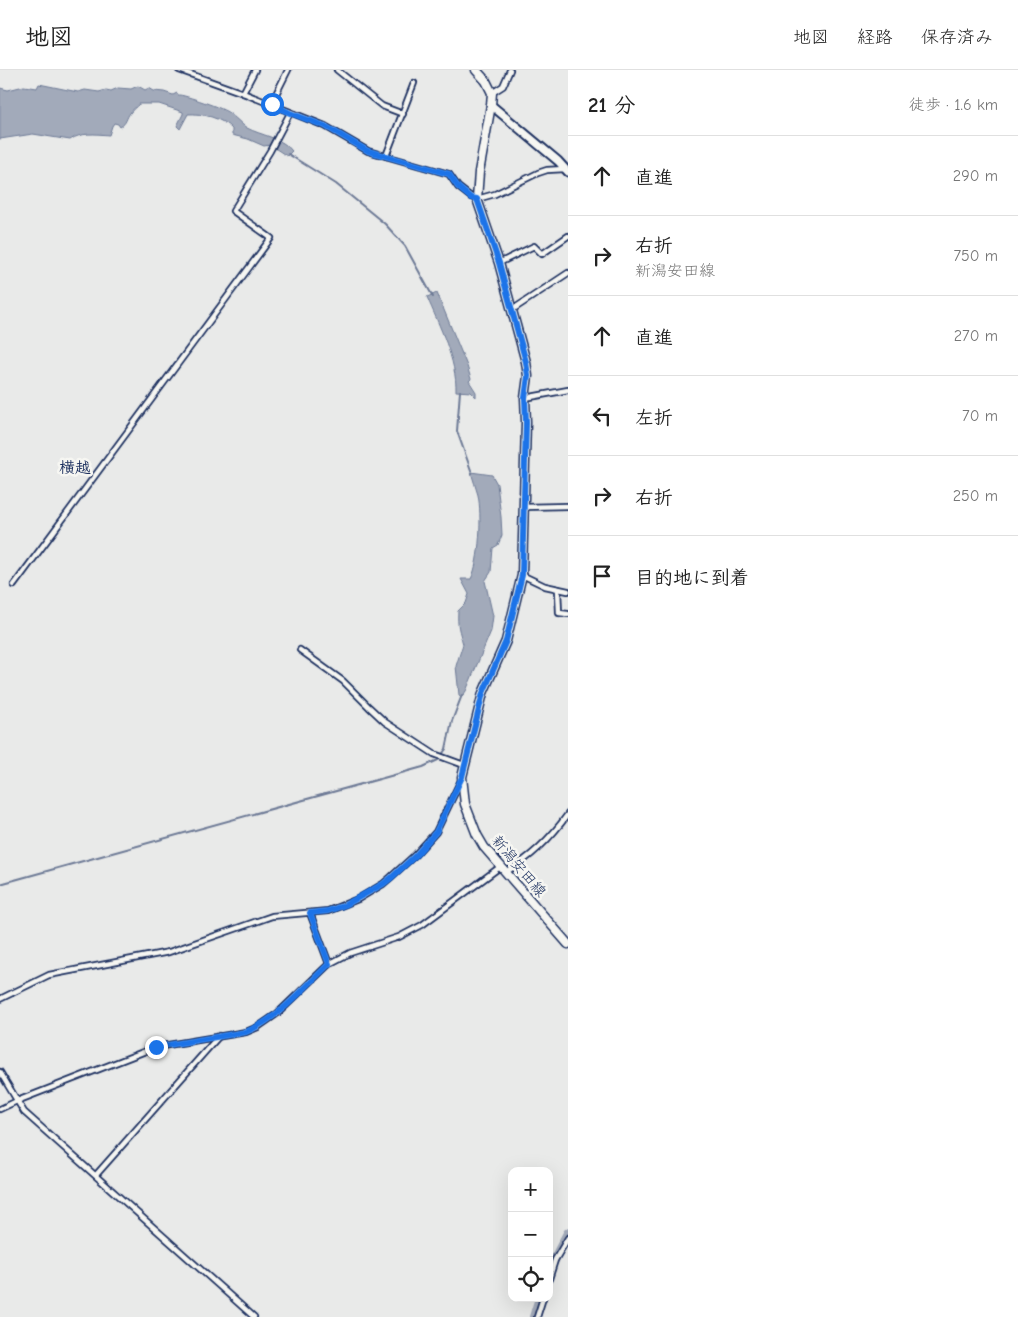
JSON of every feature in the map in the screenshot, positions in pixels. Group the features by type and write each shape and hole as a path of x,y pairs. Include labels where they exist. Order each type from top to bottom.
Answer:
{"main road":[{"path":"476,70 486,81 492,93"},
{"name":"新潟安田線","path":"492,93 492,105 479,172 477,199 499,263 526,362 528,376 525,398 522,575 506,641 483,693 462,777 465,804 476,835 503,870 568,944"}],"street":[{"path":"179,70 272,104 325,126 368,151 449,174 458,187 471,198 477,199 495,194 547,170 566,171"},
{"path":"243,93 255,70"},
{"path":"272,104 288,70"},
{"path":"337,70 382,106 403,114"},
{"path":"492,93 503,86 510,70"},
{"path":"386,156 414,83"},
{"path":"492,105 566,171"},
{"path":"14,586 271,238 233,211 270,151 290,113"},
{"path":"499,263 534,246 542,254 568,236"},
{"path":"512,310 568,273"},
{"path":"525,398 568,390"},
{"path":"523,507 568,506"},
{"path":"522,575 545,586 568,590"},
{"path":"558,589 559,613 568,614"},
{"path":"300,650 343,681 385,722 434,754 464,765"},
{"path":"0,999 49,975 169,952 272,916 328,911 345,905 383,884 416,855 436,832 462,777"},
{"path":"0,1109 156,1047 246,1032 258,1027 278,1013 329,964 350,953 399,937 422,925 503,870 540,848 553,835 568,814"},
{"path":"310,913 329,964"},
{"path":"96,1175 219,1036"},
{"path":"0,1072 24,1112 254,1317"},
{"path":"553,1266 568,1238"},
{"path":"537,1317 542,1302"}],"water":[{"path":"39,84 78,92 85,90 111,91 118,88 131,89 138,86 145,90 149,88 173,95 177,93 178,95 195,99 226,111 247,128 283,143 292,151 287,156 270,145 264,146 232,135 232,129 228,125 205,115 188,114 180,129 177,126 183,112 159,104 139,104 120,127 114,123 109,135 84,135 70,140 33,134 0,139 0,88 8,90 24,86 37,88"},
{"path":"437,293 467,366 471,379 469,381 476,392 476,397 471,392 456,391 456,379 450,355 427,297"},
{"path":"471,472 492,475 497,484 502,535 498,545 493,548 491,572 485,581 493,616 491,631 462,697 459,695 456,666 463,644 459,631 458,611 466,603 469,594 461,579 471,579 474,571 480,525 478,495"}],"waterway":[{"path":"288,154 336,184 385,224 405,246 433,297"},
{"path":"460,391 457,431 472,473"},
{"path":"0,884 423,767 438,760 446,749 452,721 462,695"},
{"path":"553,1262 568,1233"},
{"path":"534,1317 539,1302"}],"district":[{"name":"横越","path":"75,467"}],"route":[{"path":"156,1047 246,1032 258,1027 278,1013 329,964 310,913 337,908 358,899 383,884 416,855 436,832 462,777 483,693 506,641 522,575 525,398 528,376 526,362 499,263 477,199 471,198 458,187 449,174 368,151 325,126 272,104"}]}
